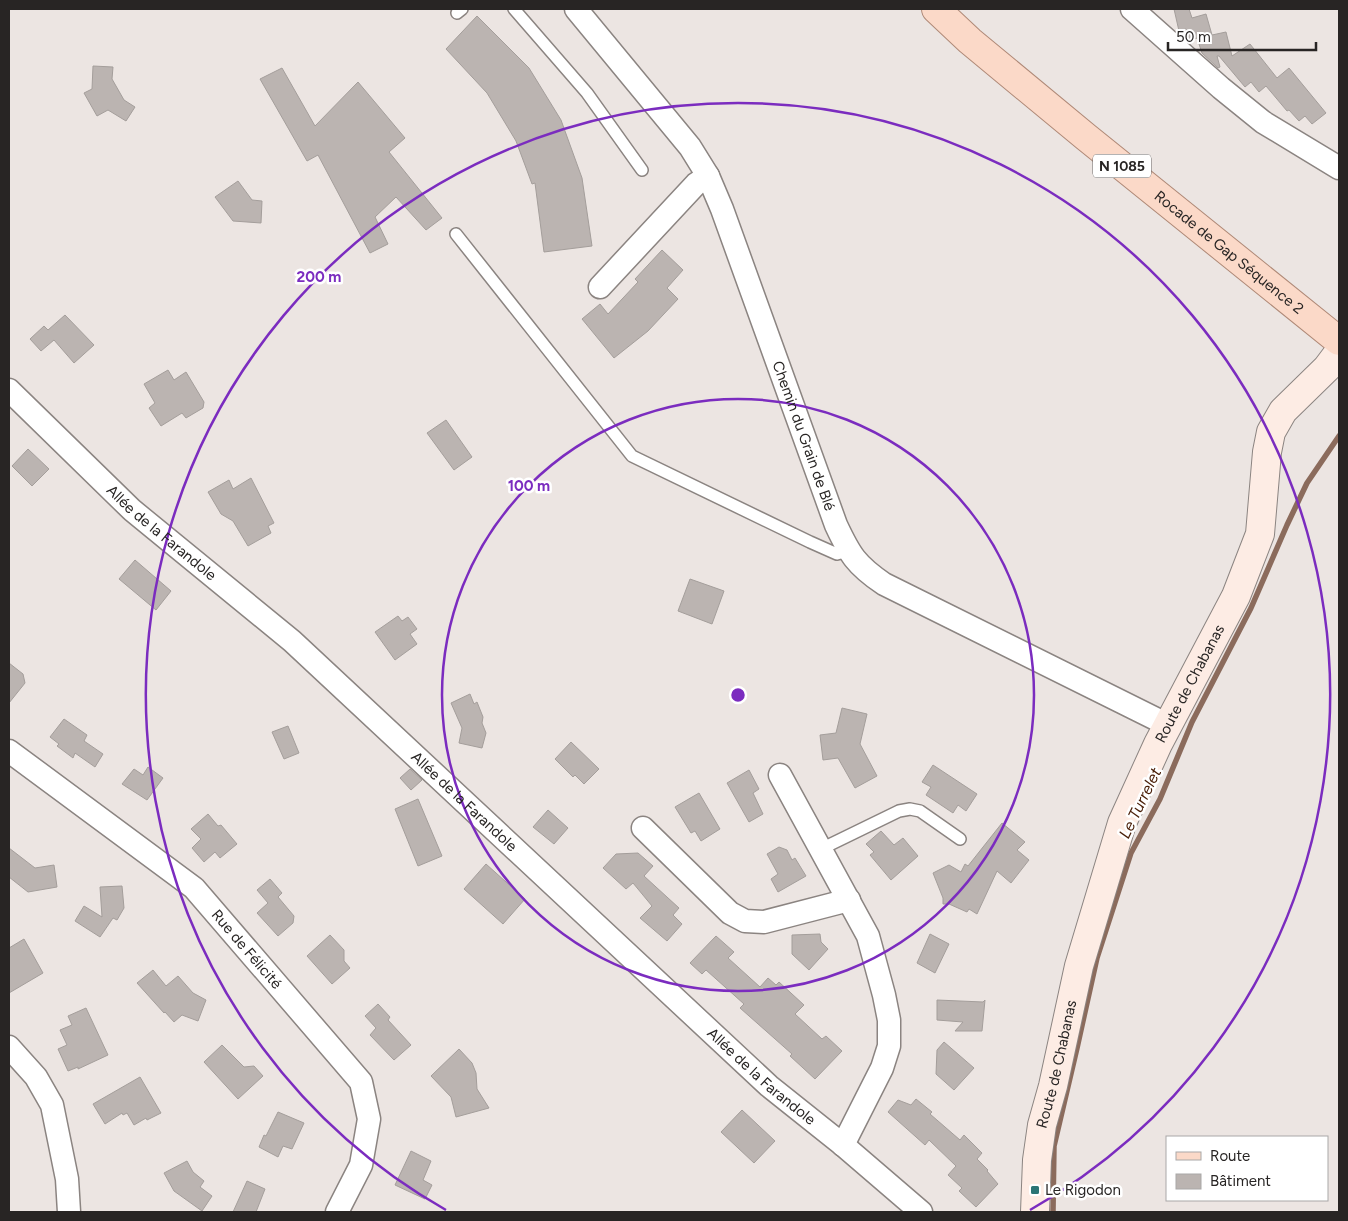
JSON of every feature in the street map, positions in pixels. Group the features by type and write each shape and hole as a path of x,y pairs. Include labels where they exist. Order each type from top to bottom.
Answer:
{"main road":[{"name":"Rocade de Gap Séquence 2","path":"936,9 970,41 1086,137 1339,342"}],"street":[{"name":"Chemin du Grain de Blé","path":"576,9 690,147 708,176 722,209 836,525 848,551 865,571 884,584 1168,725"},
{"path":"1132,9 1221,88 1263,122 1339,168"},
{"path":"600,287 696,184 708,176"},
{"name":"Route de Chabanas","path":"1035,1212 1037,1160 1042,1125 1054,1086 1079,966 1122,823 1168,725 1236,596 1260,534 1267,452 1271,432 1283,410 1327,368 1339,352"},
{"name":"Allée de la Farandole","path":"9,390 132,510 292,641 770,1086 921,1212"},
{"name":"Rue de Félicité","path":"9,751 194,888 361,1082 370,1119 361,1165 337,1212"},
{"path":"780,775 868,936 889,1020 889,1046 882,1068 843,1145"},
{"path":"642,828 730,913 745,921 764,922 849,900"},
{"path":"9,1047 36,1077 52,1105 67,1179 69,1212"}],"lane":[{"path":"514,9 587,93 642,170"},
{"path":"456,234 632,456 836,554 848,551"},
{"path":"821,849 899,811 910,809 920,811 960,839"}],"building":[{"path":"1174,9 1189,9 1192,18 1206,14 1212,35 1226,32 1232,56 1250,44 1277,78 1289,68 1326,113 1312,124 1305,116 1299,121 1289,110 1287,111 1266,86 1259,92 1251,82 1245,87 1219,56 1217,56 1220,67 1218,68 1202,53 1197,38 1189,41 1186,29 1179,31"},
{"path":"477,16 529,68 561,120 582,178 592,246 544,252 535,183 532,184 516,141 487,93 446,49"},
{"path":"93,66 113,67 112,79 124,100 135,107 126,121 108,110 97,116 84,93 92,89"},
{"path":"282,68 315,126 358,82 405,138 389,152 442,218 426,230 396,197 375,217 388,244 370,253 318,155 307,161 260,79"},
{"path":"238,181 252,200 262,201 261,223 233,221 215,197"},
{"path":"662,250 683,270 667,288 678,299 648,331 614,358 582,319 600,304 608,314 638,282 635,279"},
{"path":"65,315 94,345 74,363 54,340 41,351 30,339 44,326 48,330"},
{"path":"168,370 174,380 186,372 204,402 203,408 186,418 182,413 161,426 149,408 155,403 144,384"},
{"path":"446,420 472,457 454,470 427,433"},
{"path":"28,449 49,469 32,486 12,466"},
{"path":"251,478 274,523 268,526 271,533 248,546 233,521 221,514 208,492 229,480 233,489"},
{"path":"135,560 171,591 156,610 119,579"},
{"path":"690,579 724,591 712,624 678,611"},
{"path":"398,616 402,621 408,617 417,629 410,634 417,644 395,660 375,632"},
{"path":"9,663 23,674 25,683 9,703"},
{"path":"470,694 474,704 477,702 483,717 482,723 486,733 482,748 459,743 462,728 451,703"},
{"path":"842,708 867,714 860,744 877,776 855,788 838,758 823,760 820,735 836,733"},
{"path":"64,719 87,735 84,741 103,754 95,767 75,753 73,758 57,746 59,744 50,737"},
{"path":"288,726 299,753 284,759 272,732"},
{"path":"571,742 599,769 584,784 575,775 573,777 555,759"},
{"path":"933,765 977,794 966,811 958,805 953,813 926,795 931,787 922,782"},
{"path":"148,767 163,778 147,800 122,784 134,769 143,775"},
{"path":"410,769 422,780 411,790 400,778"},
{"path":"749,770 759,789 753,793 763,814 749,822 727,783"},
{"path":"699,793 720,829 701,841 695,831 691,833 675,807"},
{"path":"418,799 442,856 418,866 395,809"},
{"path":"548,810 568,828 554,844 533,827"},
{"path":"208,814 218,826 221,825 237,844 220,858 215,852 204,862 192,848 201,839 191,829"},
{"path":"1002,823 1025,842 1017,850 1029,860 1011,883 997,871 977,914 969,909 967,912 949,904 943,904 943,898 933,873 949,865 961,872 965,864 968,866"},
{"path":"881,831 894,845 903,838 918,856 891,880 870,855 874,852 866,844"},
{"path":"779,847 787,850 792,860 795,858 806,876 778,892 771,879 778,874 767,854"},
{"path":"9,848 35,868 54,865 57,887 28,892 9,877"},
{"path":"638,853 653,866 644,876 679,908 673,915 682,924 667,941 640,918 652,906 633,883 626,889 603,868 616,854"},
{"path":"486,864 525,899 503,924 464,889"},
{"path":"270,879 282,893 278,897 294,916 293,923 278,936 257,913 268,903 257,890"},
{"path":"122,886 124,908 117,920 113,918 100,937 75,921 84,906 102,917 100,887"},
{"path":"820,934 821,942 828,949 809,970 792,954 792,935"},
{"path":"930,934 949,944 935,973 917,963"},
{"path":"330,935 344,950 344,961 350,968 332,984 307,956"},
{"path":"716,936 734,952 728,958 760,987 768,978 776,985 779,982 804,1005 795,1014 822,1039 826,1036 842,1051 815,1079 790,1056 792,1054 740,1008 744,1004 706,970 702,974 690,963"},
{"path":"24,939 43,973 9,993 9,948"},
{"path":"153,970 166,986 178,976 193,993 206,1000 198,1021 182,1015 174,1022 137,983"},
{"path":"937,1000 983,1002 985,1000 982,1031 955,1031 963,1022 937,1020"},
{"path":"378,1004 390,1017 388,1020 411,1045 394,1060 370,1035 376,1028 365,1016"},
{"path":"86,1008 108,1055 78,1069 78,1067 68,1071 58,1049 67,1045 60,1030 72,1025 68,1016"},
{"path":"944,1042 974,1068 954,1090 936,1074 937,1050"},
{"path":"222,1045 244,1067 254,1066 263,1076 238,1099 204,1062"},
{"path":"459,1049 472,1063 476,1073 477,1089 489,1108 456,1117 451,1097 431,1076"},
{"path":"140,1077 161,1113 147,1120 146,1118 134,1125 127,1113 123,1115 122,1113 105,1124 93,1104"},
{"path":"916,1099 960,1140 964,1135 982,1153 977,1159 998,1184 976,1207 959,1191 962,1188 948,1175 956,1166 929,1140 925,1145 888,1112 898,1100 911,1105"},
{"path":"742,1110 775,1141 754,1163 721,1132"},
{"path":"278,1112 304,1123 292,1149 283,1146 278,1157 259,1147"},
{"path":"411,1151 431,1161 423,1180 432,1185 425,1199 395,1185"},
{"path":"187,1161 193,1172 204,1181 200,1187 212,1196 202,1211 174,1191 164,1173"},
{"path":"247,1181 265,1189 256,1212 233,1212"}],"waterway":[{"name":"Le Turrelet","path":"1053,1212 1054,1146 1097,958 1131,853 1160,799 1192,722 1251,608 1307,483 1339,436"}],"place":[{"name":"Le Rigodon","path":"1035,1190"}]}
